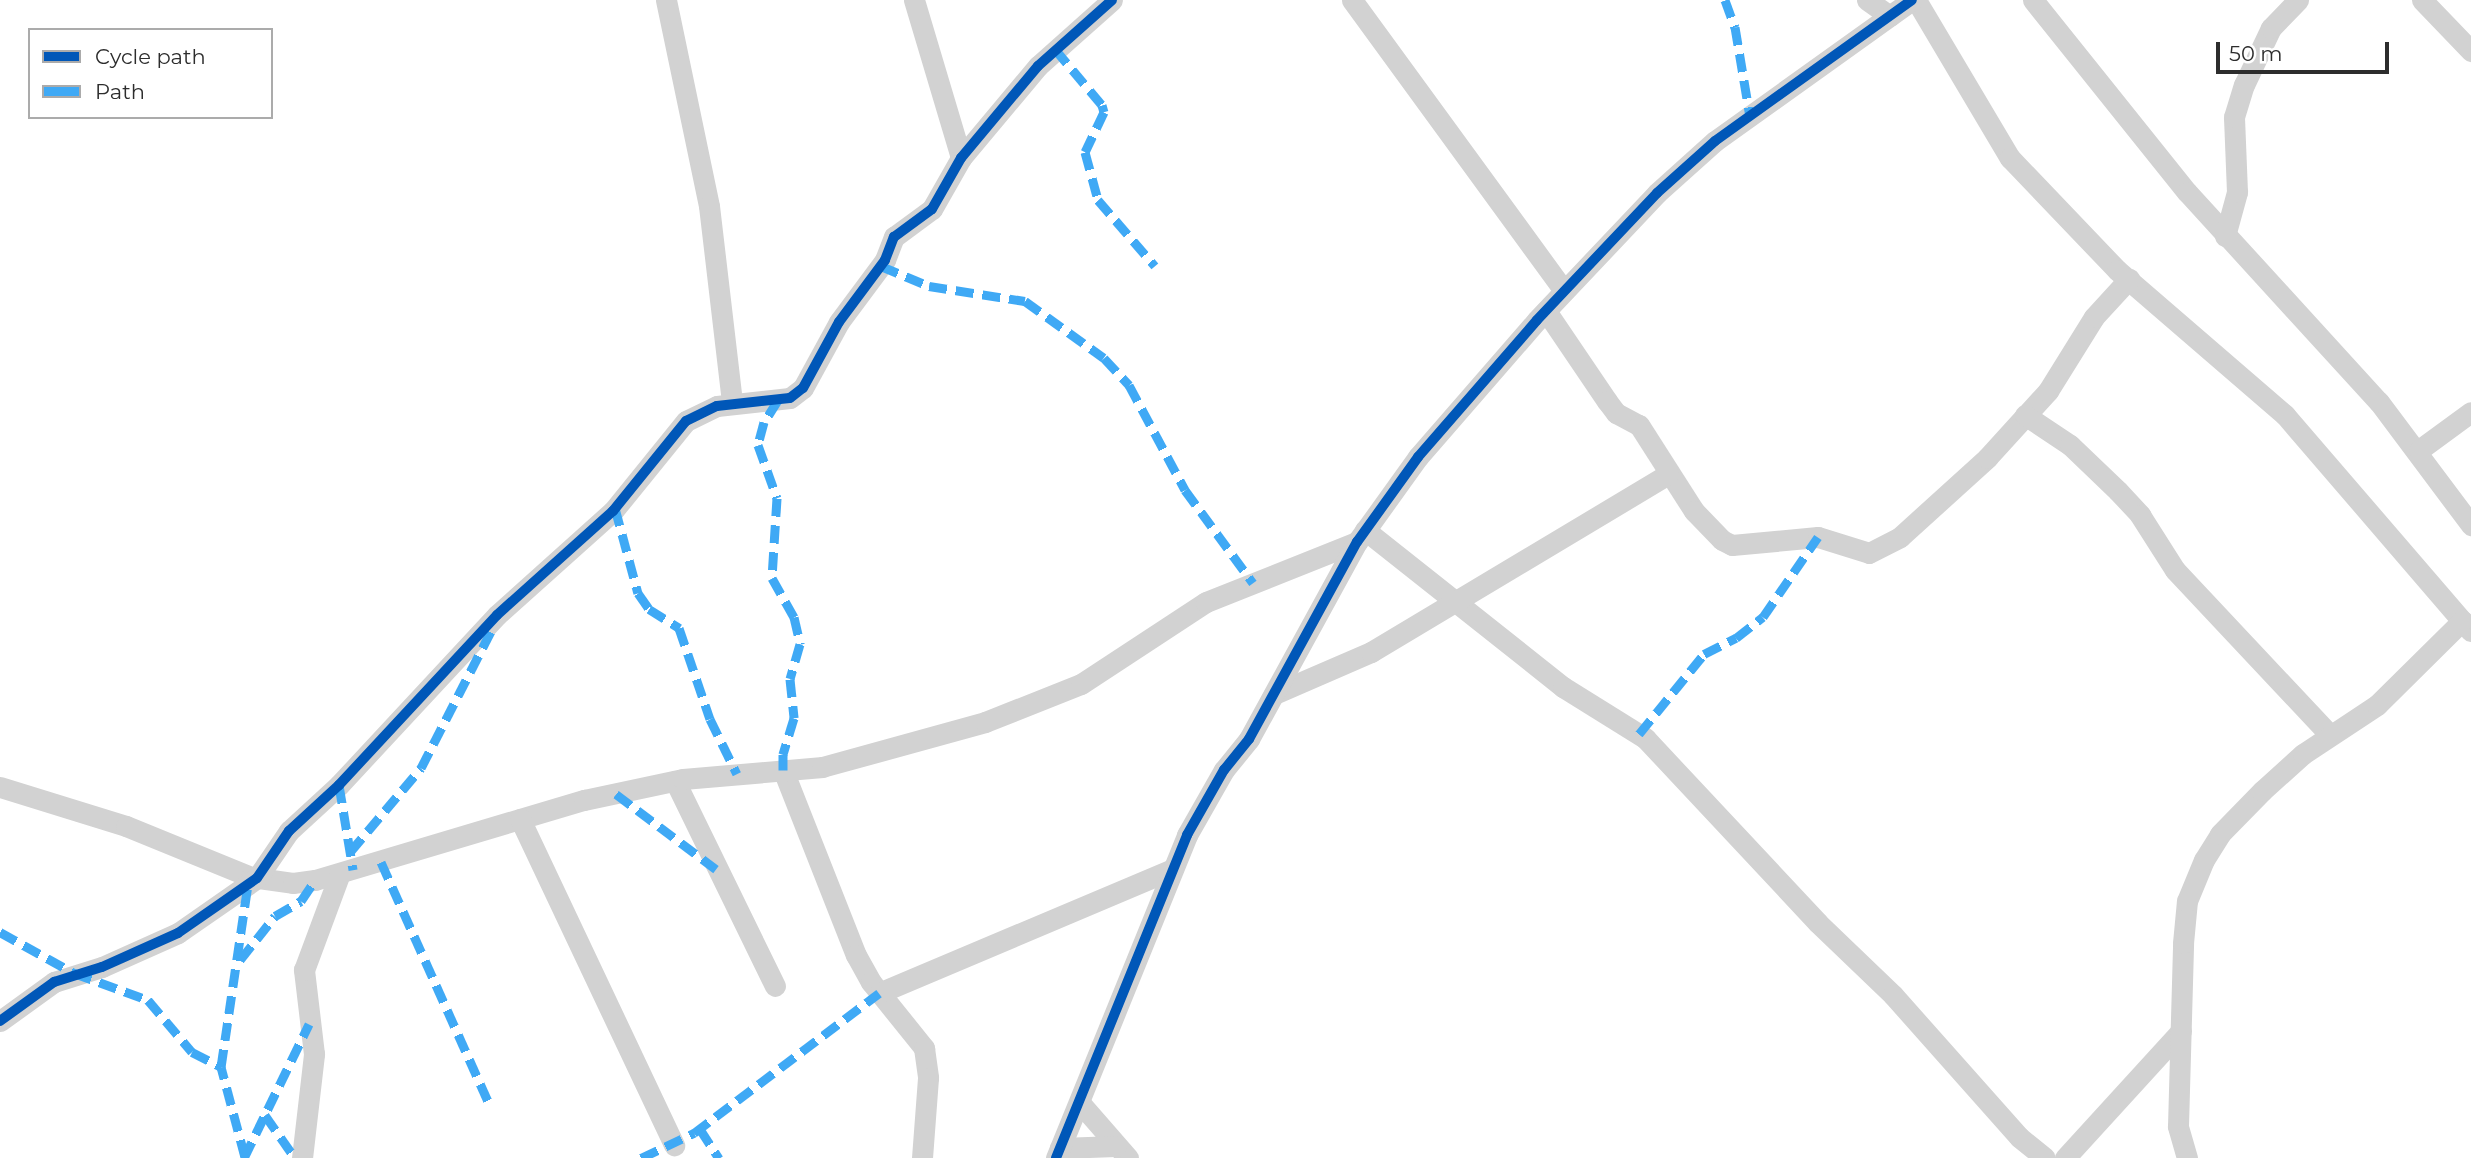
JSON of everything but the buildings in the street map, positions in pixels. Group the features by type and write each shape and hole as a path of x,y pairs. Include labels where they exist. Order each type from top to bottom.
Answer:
{"street":[{"path":"666,0 709,206 732,402"},
{"path":"914,0 961,158"},
{"path":"0,1021 54,982 102,967 178,933 257,878 289,831 339,785 500,612 613,510 686,421 732,402 790,398 803,388 839,322 885,261 894,237 932,209 961,158 1038,66 1112,0"},
{"path":"1352,0 1564,291"},
{"path":"1122,1152 1058,1153 1173,869 1224,770 1249,739 1361,536 1418,457 1564,291 1657,193 1715,141 1881,7 1914,0 2010,158 2129,279 2285,415 2466,626 2376,705 2329,734 2220,834 2204,860 2187,901 2178,1126 2187,1158"},
{"path":"2033,0 2225,236 2419,450 2471,525"},
{"path":"2225,236 2236,192 2234,117 2272,28 2298,0"},
{"path":"2422,0 2471,51"},
{"path":"1546,311 1616,413 1639,425 1649,437 1668,474 1694,510 1731,545 1818,537 1869,553 1899,537 1933,509 2048,391 2094,317 2129,279"},
{"path":"2419,450 2471,412"},
{"path":"2025,415 2070,445 2118,491 2140,515 2175,570 2329,734"},
{"path":"1274,694 1371,652 1459,601 1554,538 1668,474"},
{"path":"1361,536 1459,601 1563,687 1645,738 1818,923 1893,995 2019,1138 2045,1158"},
{"path":"0,787 126,826 257,878 293,883 340,873 520,819 675,781 822,767 934,738 1081,684 1206,602 1361,536"},
{"path":"783,770 856,955 879,993 923,1048 928,1078 922,1158"},
{"path":"675,781 775,986"},
{"path":"520,819 674,1145"},
{"path":"879,993 1173,869"},
{"path":"303,1158 302,1128 314,1054 304,970 340,873"},
{"path":"2066,1158 2181,1031"},
{"path":"1080,1103 1122,1152"}],"marked path":[{"path":"1725,0 1735,27 1750,117"},
{"path":"1055,49 1102,105 1104,112 1085,152 1098,200 1155,266"},
{"path":"881,266 929,286 1025,301 1104,358 1129,385 1185,490 1253,583"},
{"path":"778,400 764,422 758,445 777,498 772,578 794,617 800,644 790,679 794,718 783,754 783,770"},
{"path":"615,508 638,593 649,609 679,628 710,719 737,774"},
{"path":"1639,734 1704,654 1736,638 1763,617 1818,537"},
{"path":"350,852 421,768 491,631"},
{"path":"339,785 353,870"},
{"path":"616,794 716,869"},
{"path":"381,862 489,1104"},
{"path":"240,960 275,916 301,901 315,880"},
{"path":"245,1157 221,1067 248,885"},
{"path":"0,932 74,973 148,1000 192,1052 221,1067"},
{"path":"641,1158 694,1133 879,993"},
{"path":"244,1158 309,1024"},
{"path":"265,1115 295,1158"},
{"path":"700,1129 719,1158"}],"cycle path":[{"path":"0,1021 54,982 102,967 178,933 257,878 289,831 339,785 497,615 613,511 686,421 717,406 790,398 803,388 839,322 885,260 894,237 932,209 961,158 1038,66 1112,0"},
{"path":"1056,1158 1187,835 1224,770 1249,739 1357,542 1418,457 1537,320 1657,193 1715,141 1912,0"}]}
